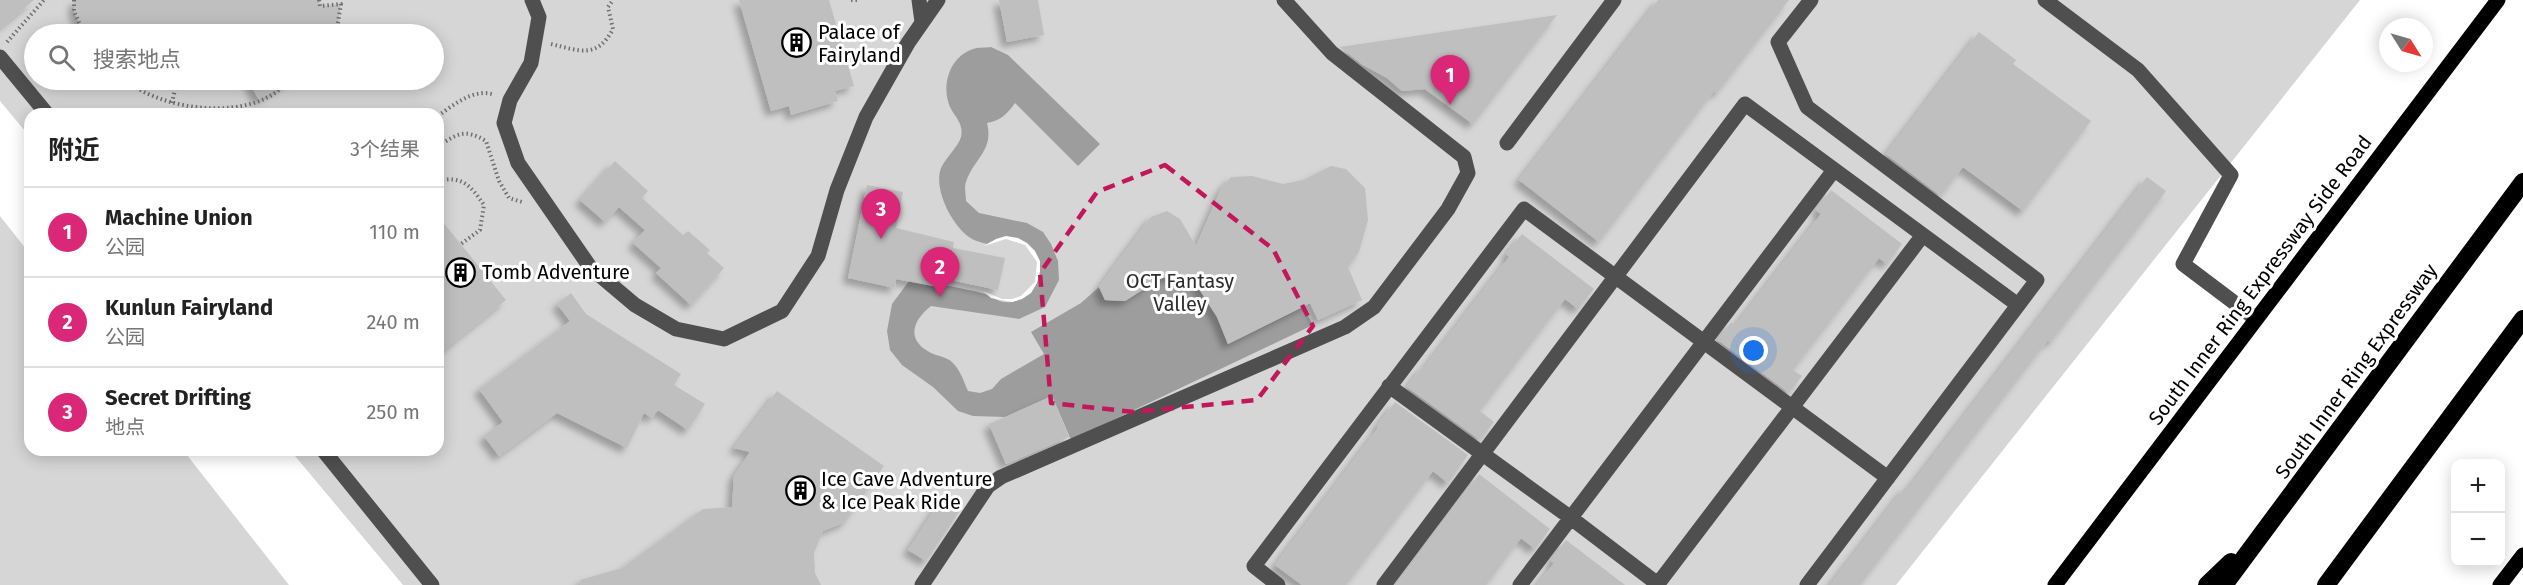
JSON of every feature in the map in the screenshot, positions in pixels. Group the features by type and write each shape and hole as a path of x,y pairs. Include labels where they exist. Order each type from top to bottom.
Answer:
{"highway":[{"name":"South Inner Ring Expressway","path":"2224,585 2523,182"},
{"path":"2326,585 2523,319"},
{"path":"2207,585 2277,516"}],"main road":[{"name":"South Inner Ring Expressway Side Road","path":"2055,585 2498,0"},
{"path":"2500,585 2523,555"}],"street":[{"path":"532,0 539,17 531,63 510,100 504,123 518,163 590,267 635,304 676,329 724,339 782,311 818,256 837,190 866,117 908,43 938,0"},
{"path":"919,0 922,22"},
{"path":"922,585 988,486 1000,477 1345,327 1374,308 1448,209 1468,173 1464,157 1332,53 1284,0"},
{"path":"1508,143 1614,0"},
{"path":"1807,585 2037,280 1807,107 1778,42 1811,0"},
{"path":"2056,3 2139,70 2231,175 2183,264 2256,319"},
{"path":"0,57 24,86"},
{"path":"27,90 42,108"},
{"path":"1384,585 1745,104 2018,305"},
{"path":"1520,585 1834,170"},
{"path":"1278,585 1254,566 1524,209 1887,478"},
{"path":"1389,387 1571,518 1658,585 1923,235"},
{"path":"328,456 432,585"}],"path":[{"path":"25,24 44,0"},
{"path":"74,0 74,10 80,24"},
{"path":"320,0 320,6 341,4 338,24"},
{"path":"535,40 589,51 605,44 613,29 608,7 613,0"},
{"path":"851,0 857,0"},
{"path":"0,50 24,25"},
{"path":"142,90 160,100 172,103 191,107 228,108 259,100 274,90"},
{"path":"172,103 175,90"},
{"path":"444,112 458,101 483,92 510,100"},
{"path":"444,143 459,134 472,133 486,141 499,181 509,198 528,204 546,203"},
{"path":"444,180 451,178 472,187 484,205 480,230 461,244"}],"highlighted area":[{"path":"1165,165 1273,249 1313,326 1257,400 1134,412 1051,403 1040,273 1097,192"}],"green space":[{"name":"OCT Fantasy Valley","path":"0,0 2360,0 1896,585 403,585 295,456 444,456 444,108 24,108 24,130 0,101"},
{"path":"0,216 24,246 24,456 188,456 289,585 0,585"}],"shaded area":[{"path":"991,47 1008,55 1100,144 1078,166 1015,103 1004,116 987,123 988,141 966,182 966,201 979,213 1027,223 1043,232 1058,261 1059,280 1045,307 1019,319 931,306 920,317 914,330 918,342 931,353 952,362 960,372 968,391 980,393 992,389 1001,379 1044,354 1031,332 1081,303 1099,287 1105,300 1125,301 1161,278 1175,276 1194,281 1217,317 1228,344 1303,307 1313,325 1071,440 1052,396 1005,417 973,416 958,411 933,387 902,365 890,350 887,331 892,304 909,281 943,288 944,285 970,290 1000,301 1011,302 1026,296 1035,285 1039,272 1030,247 1019,240 1004,238 987,244 971,238 956,224 942,196 939,177 941,168 957,145 962,132 947,99 949,73 958,58 965,53 975,48"}],"pier":[{"path":"1006,236 1018,238 1027,243 1035,251 1040,261 1037,283 1031,293 1012,302 991,298 983,291 1002,299 1021,296 1035,282 1037,262 1025,245 1006,239 984,246"}],"building":[{"path":"0,0 34,0 0,28"},
{"path":"74,0 319,0 320,6 341,4 338,24 80,24 74,11"},
{"name":"Palace of Fairyland","path":"739,0 829,0 854,86 835,91 838,101 791,115 789,106 771,111"},
{"path":"999,0 1038,0 1044,35 1007,42"},
{"path":"1658,0 1789,0 1717,93 1714,91 1599,242 1519,180"},
{"path":"1557,15 1473,124 1425,89 1402,91 1387,78 1363,65 1340,47"},
{"path":"1979,32 2016,60 2013,64 2091,121 2023,211 1963,167 1941,196 1886,154"},
{"path":"254,90 276,90 259,100"},
{"path":"615,161 648,191 642,198 683,235 688,231 710,250 707,253 724,268 691,305 656,273 661,268 633,243 645,230 619,207 605,222 580,200"},
{"path":"1331,166 1346,169 1365,188 1368,220 1359,252 1348,267 1362,300 1318,320 1310,303 1228,344 1217,317 1194,281 1174,276 1161,278 1125,301 1105,300 1099,287 1151,217 1167,211 1180,219 1196,246 1221,189 1231,177 1252,176 1283,184 1303,180"},
{"path":"2147,177 2166,191 2051,342 2048,340 1860,585 1830,585 1905,487 1908,489"},
{"path":"867,185 903,192 896,228 954,242 953,248 1005,258 998,290 946,279 944,288 896,279 895,288 848,278"},
{"path":"1831,190 1902,244 1887,264 1879,258 1793,370 1802,376 1789,393 1718,340 1731,322 1735,326 1821,214 1816,210"},
{"name":"Tomb Adventure","path":"444,223 506,300 444,350"},
{"path":"1522,234 1594,289 1578,309 1565,299 1480,411 1494,422 1480,440 1407,387 1509,257 1506,254"},
{"path":"571,293 586,314 681,374 674,385 705,404 688,430 658,410 652,418 644,413 627,448 557,413 499,456 484,436 503,422 479,389 570,321 557,304"},
{"name":"Ice Cave Adventure & Ice Peak Ride","path":"777,391 884,466 845,522 823,531 814,553 815,573 821,585 581,585 580,580 622,568 703,509 732,507 734,476 750,452 734,448"},
{"path":"1052,396 1069,437 1006,464 989,424"},
{"path":"1395,402 1468,455 1448,483 1433,471 1346,585 1302,585 1275,565"},
{"path":"1479,474 1550,529 1535,549 1521,538 1486,585 1396,585"},
{"path":"941,500 959,512 926,561 908,550"},
{"path":"1566,540 1625,585 1537,585 1554,563 1551,561"}],"place":[{"name":"Palace of Fairyland","path":"797,43"},
{"name":"Machine Union","path":"1450,105"},
{"name":"Secret Drifting","path":"881,239"},
{"name":"Tomb Adventure","path":"461,272"},
{"name":"Kunlun Fairyland","path":"940,297"},
{"name":"Ice Cave Adventure & Ice Peak Ride","path":"800,491"}]}
